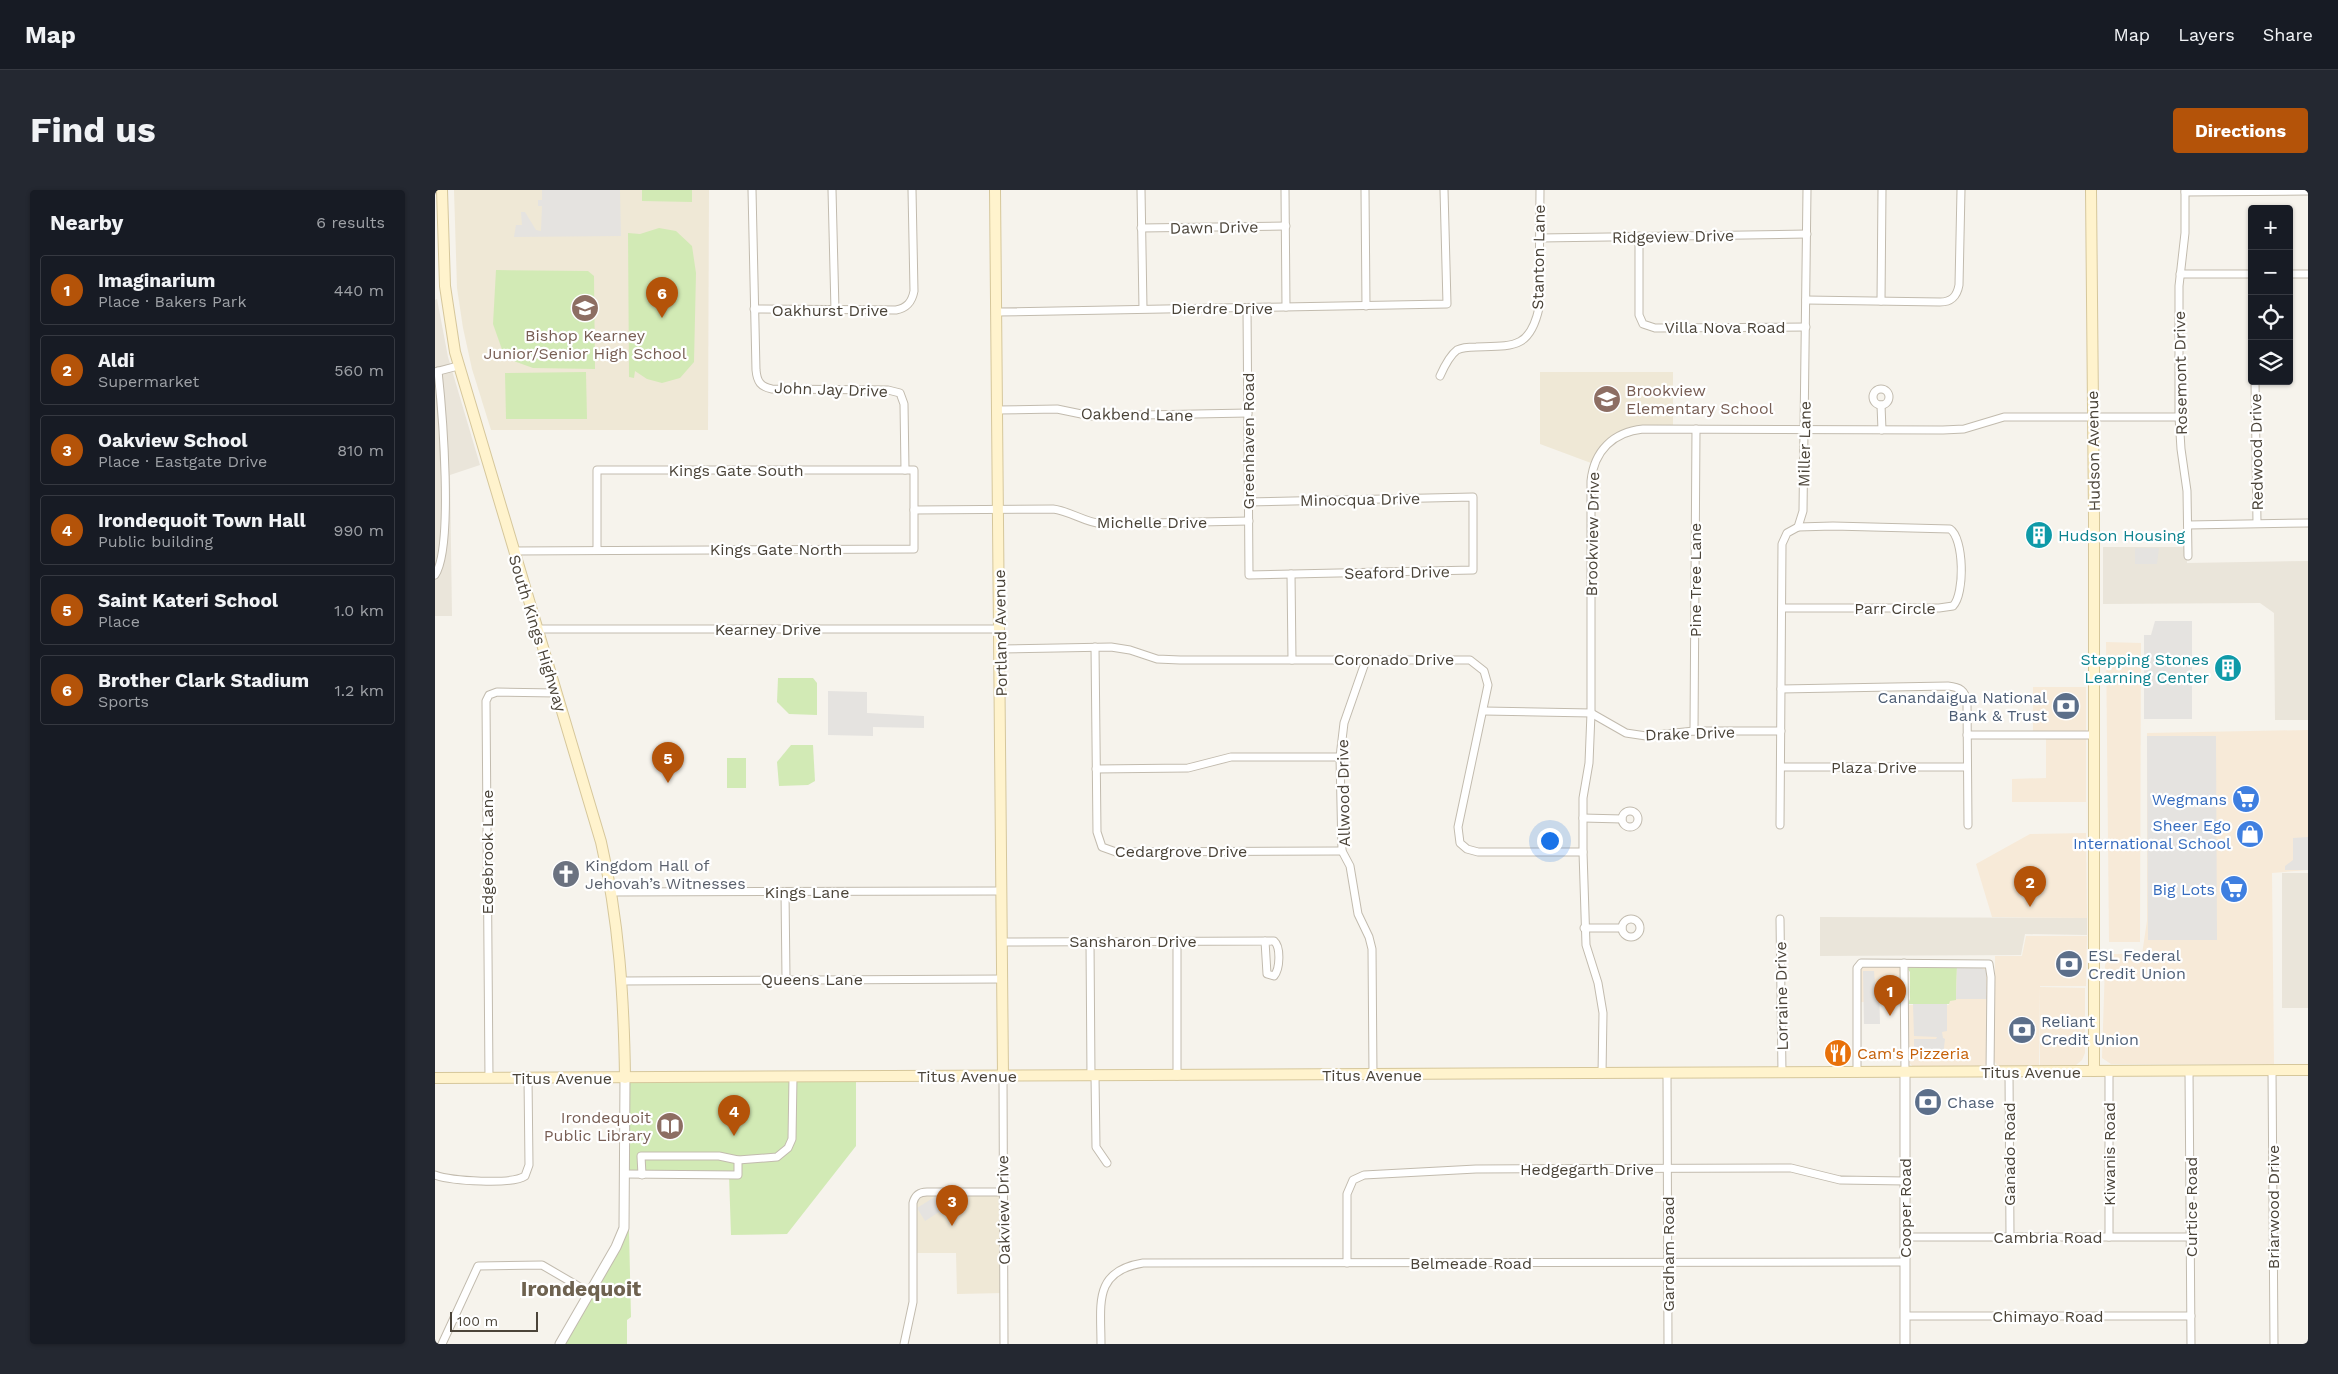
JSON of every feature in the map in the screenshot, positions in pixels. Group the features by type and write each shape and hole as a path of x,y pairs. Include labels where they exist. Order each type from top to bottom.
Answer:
{"main road":[{"name":"South Kings Highway","path":"442,190 446,304 459,366 601,842 612,892 622,981 625,1078"},
{"name":"Portland Avenue","path":"995,190 1003,1076"},
{"name":"Hudson Avenue","path":"2091,190 2094,735 2093,1071"},
{"name":"Titus Avenue","path":"435,1078 2308,1070"}],"street":[{"name":"John Jay Drive","path":"752,190 757,377 765,388 888,390 900,393 904,404 905,470"},
{"path":"832,190 835,310"},
{"name":"Oakhurst Drive","path":"754,310 896,310 910,303 914,291 912,190"},
{"path":"1141,190 1143,308"},
{"path":"1285,190 1287,307"},
{"path":"1365,190 1367,306"},
{"name":"Dierdre Drive","path":"997,312 1447,304 1444,190"},
{"name":"Stanton Lane","path":"1440,376 1451,357 1461,348 1511,346 1520,342 1531,333 1539,308 1540,190"},
{"name":"Miller Lane","path":"1799,527 1803,511 1807,190"},
{"path":"1881,300 1882,190"},
{"path":"1806,300 1945,302 1955,297 1959,279 1961,190"},
{"path":"2185,191 2308,192"},
{"name":"Rosemont Drive","path":"2185,191 2185,233 2180,274 2179,417 2187,491 2188,556"},
{"name":"Dawn Drive","path":"1141,228 1286,226"},
{"name":"Ridgeview Drive","path":"1539,238 1807,234"},
{"name":"Villa Nova Road","path":"1639,236 1639,315 1644,325 1655,328 1806,327"},
{"path":"2180,274 2248,274"},
{"path":"2293,274 2308,274"},
{"name":"Greenhaven Road","path":"1247,308 1249,575"},
{"path":"435,574 443,542 444,468 444,418 436,372 459,366"},
{"name":"Redwood Drive","path":"2255,385 2257,523"},
{"path":"1881,405 1883,430"},
{"name":"Oakbend Lane","path":"997,410 1057,409 1097,416 1248,413"},
{"name":"Brookview Drive","path":"1602,1074 1602,1005 1586,945 1584,928 1583,818 1591,713 1591,481 1595,459 1607,443 1626,432 1643,429 1957,430 2004,417 2179,417"},
{"name":"Pine Tree Lane","path":"1694,731 1696,429"},
{"path":"435,468 444,468"},
{"name":"Kings Gate South","path":"597,550 597,470 905,470"},
{"path":"905,470 914,470 914,510 998,511"},
{"name":"Minocqua Drive","path":"1248,502 1473,497"},
{"name":"Seaford Drive","path":"1249,575 1473,570 1473,497"},
{"name":"Kings Gate North","path":"514,551 914,549 914,510"},
{"name":"Michelle Drive","path":"998,511 1058,510 1087,522 1102,524 1249,521"},
{"path":"2188,525 2308,523"},
{"path":"1780,825 1782,540 1787,533 1799,527"},
{"name":"Parr Circle","path":"1782,608 1939,608 1953,606 1959,594 1959,540 1950,529 1799,527"},
{"path":"1291,574 1292,660"},
{"name":"Kearney Drive","path":"537,630 1000,629"},
{"name":"Cedargrove Drive","path":"1095,647 1098,838 1107,850 1342,851"},
{"name":"Coronado Drive","path":"1000,649 1118,647 1163,659 1470,660 1481,667 1488,685 1458,827 1460,843 1467,849 1478,852 1583,852"},
{"name":"Allwood Drive","path":"1366,660 1344,723 1340,757 1342,851 1350,866 1357,909 1372,949 1373,1075"},
{"path":"1781,689 1948,686 1961,689 1967,697 1968,825"},
{"name":"Edgebrook Lane","path":"489,1078 486,701 489,695 497,692 556,693"},
{"name":"Drake Drive","path":"1484,711 1591,713 1616,728 1636,735 1694,731 1781,731"},
{"path":"1967,735 2094,735"},
{"path":"1096,769 1188,768 1231,757 1340,757"},
{"name":"Plaza Drive","path":"1781,767 1967,767"},
{"path":"1583,818 1622,819"},
{"name":"Kings Lane","path":"612,892 1002,891"},
{"path":"785,892 786,978"},
{"name":"Lorraine Drive","path":"1780,919 1782,1073"},
{"path":"1584,928 1622,928"},
{"path":"1177,941 1177,1076"},
{"path":"1265,941 1274,941 1277,944 1278,971 1274,976 1267,974 1265,970 1265,941"},
{"name":"Sansharon Drive","path":"1002,942 1265,941"},
{"path":"1090,942 1096,1147 1107,1163"},
{"path":"1857,1073 1858,965 1861,963 1989,964 1991,977 1990,1072"},
{"path":"1905,963 1905,1073"},
{"name":"Queens Lane","path":"622,981 786,978 1003,979"},
{"name":"Briarwood Drive","path":"2272,1070 2274,1344"},
{"name":"Kiwanis Road","path":"2109,1071 2109,1237"},
{"name":"Curtice Road","path":"2189,1071 2191,1344"},
{"name":"Ganado Road","path":"2009,1072 2010,1237"},
{"name":"Cooper Road","path":"1905,1073 1905,1344"},
{"name":"Gardham Road","path":"1667,1074 1668,1344"},
{"name":"Oakview Drive","path":"1003,1076 1003,1344"},
{"path":"642,1174 641,1156 719,1156 738,1160 771,1159 785,1151 792,1139 793,1077"},
{"path":"435,1175 451,1180 465,1181 517,1180 525,1176 529,1165 528,1078"},
{"path":"560,1344 618,1245 624,1230 625,1078"},
{"path":"625,1174 737,1175 738,1160"},
{"name":"Hedgegarth Drive","path":"1347,1263 1347,1194 1353,1180 1364,1174 1476,1169 1791,1168 1840,1180 1905,1181"},
{"path":"904,1344 913,1302 913,1203 915,1197 927,1192 1002,1192"},
{"name":"Cambria Road","path":"1905,1237 2191,1237"},
{"name":"Belmeade Road","path":"1101,1344 1102,1291 1115,1273 1128,1266 1154,1262 1905,1262"},
{"path":"442,1344 478,1266 542,1265 590,1293"},
{"name":"Chimayo Road","path":"1905,1316 2191,1316"}],"shaded area":[{"name":"Bishop Kearney Junior/Senior High School","path":"454,190 709,190 708,430 491,430 472,369 463,328 457,288"},
{"path":"542,190 620,190 621,236 514,237 516,225 522,225 521,212 525,212 536,230 541,231 542,206 538,206 538,200 542,200"},
{"path":"437,299 448,357 480,465 450,475 452,616 435,616 435,300"},
{"name":"Brookview Elementary School","path":"1540,372 1673,372 1673,426 1633,428 1619,432 1602,445 1591,463 1540,444"},
{"path":"2103,547 2186,547 2187,563 2308,561 2308,720 2275,720 2274,613 2260,603 2103,604"},
{"path":"2135,548 2159,548 2157,564 2135,564"},
{"path":"2155,621 2192,621 2192,719 2144,719 2144,635 2151,635"},
{"path":"2106,642 2141,643 2140,942 2109,942"},
{"path":"2033,687 2086,687 2086,802 2012,802 2012,779 2046,778 2046,732 2033,732"},
{"path":"828,691 867,692 867,713 924,716 924,728 873,727 873,736 828,735"},
{"path":"2308,730 2308,870 2272,873 2274,1064 2111,1064 2102,1058 2105,965 2110,954 2142,954 2147,921 2147,733"},
{"path":"2147,736 2216,736 2217,940 2148,940"},
{"path":"2086,833 2087,918 1992,917 1976,864 2030,834"},
{"path":"2308,837 2308,870 2285,870 2285,866 2293,860 2293,838"},
{"path":"2282,873 2308,873 2308,1008 2282,1008"},
{"path":"1820,917 2087,918 2087,935 2025,934 2021,955 1820,956"},
{"path":"2026,936 2087,936 2086,986 2040,986 2039,1066 1998,1066 1994,1061 1995,956 2022,956"},
{"path":"1957,965 1986,965 1988,971 1986,1064 1982,1066 1914,1067 1909,1063 1908,1055 1908,1005 1949,1005 1949,1000 1956,1000"},
{"path":"1863,966 1899,966 1902,968 1902,1003 1860,1002 1860,969"},
{"path":"1957,967 1979,967 1986,970 1987,999 1956,999"},
{"path":"1863,971 1874,971 1875,983 1879,984 1880,1024 1864,1024"},
{"path":"2040,987 2085,988 2085,1053 2082,1060 2076,1065 2040,1066"},
{"path":"1913,1004 1947,1004 1947,1031 1942,1032 1945,1039 1943,1056 1914,1056 1914,1039 1936,1039 1937,1037 1914,1036"},
{"path":"1002,1192 1004,1293 957,1294 956,1253 913,1253 917,1195"},
{"path":"936,1196 939,1201 942,1199 947,1207 925,1221 917,1208"}],"green space":[{"path":"642,190 692,190 692,202 642,201"},
{"path":"659,228 676,231 692,246 696,273 694,362 680,378 662,383 647,379 635,371 634,378 629,377 628,233 640,234"},
{"path":"496,270 588,271 594,276 595,369 533,368 505,358 493,324"},
{"path":"586,372 587,419 506,419 505,373"},
{"path":"778,678 813,678 817,683 817,715 789,714 777,702"},
{"path":"791,745 813,745 815,781 808,785 779,786 777,762"},
{"path":"727,758 746,758 746,788 727,788"},
{"path":"1957,965 1956,1000 1950,1001 1949,1004 1908,1004 1910,999 1910,972 1908,969 1910,966"},
{"path":"856,1077 856,1146 787,1234 731,1235 729,1175 625,1175 625,1078"},
{"path":"624,1230 629,1231 631,1317 627,1320 627,1344 560,1344"}],"place":[{"name":"Bishop Kearney Junior/Senior High School","path":"585,308"},
{"name":"Brother Clark Stadium","path":"662,318"},
{"name":"Brookview Elementary School","path":"1607,399"},
{"name":"Hudson Housing","path":"2039,535"},
{"name":"Stepping Stones Learning Center","path":"2228,668"},
{"name":"Canandaigua National Bank & Trust","path":"2066,706"},
{"name":"Saint Kateri School","path":"668,783"},
{"name":"Wegmans","path":"2246,799"},
{"name":"Sheer Ego International School","path":"2250,834"},
{"name":"Kingdom Hall of Jehovah’s Witnesses","path":"566,874"},
{"name":"Big Lots","path":"2234,889"},
{"name":"Aldi","path":"2030,907"},
{"name":"ESL Federal Credit Union","path":"2069,964"},
{"name":"Imaginarium","path":"1890,1016"},
{"name":"Reliant Credit Union","path":"2022,1030"},
{"name":"Cam's Pizzeria","path":"1838,1053"},
{"name":"Chase","path":"1928,1102"},
{"name":"Irondequoit Public Library","path":"670,1126"},
{"name":"Irondequoit Town Hall","path":"734,1136"},
{"name":"Oakview School","path":"952,1226"}],"district":[{"name":"Irondequoit","path":"581,1289"}]}
